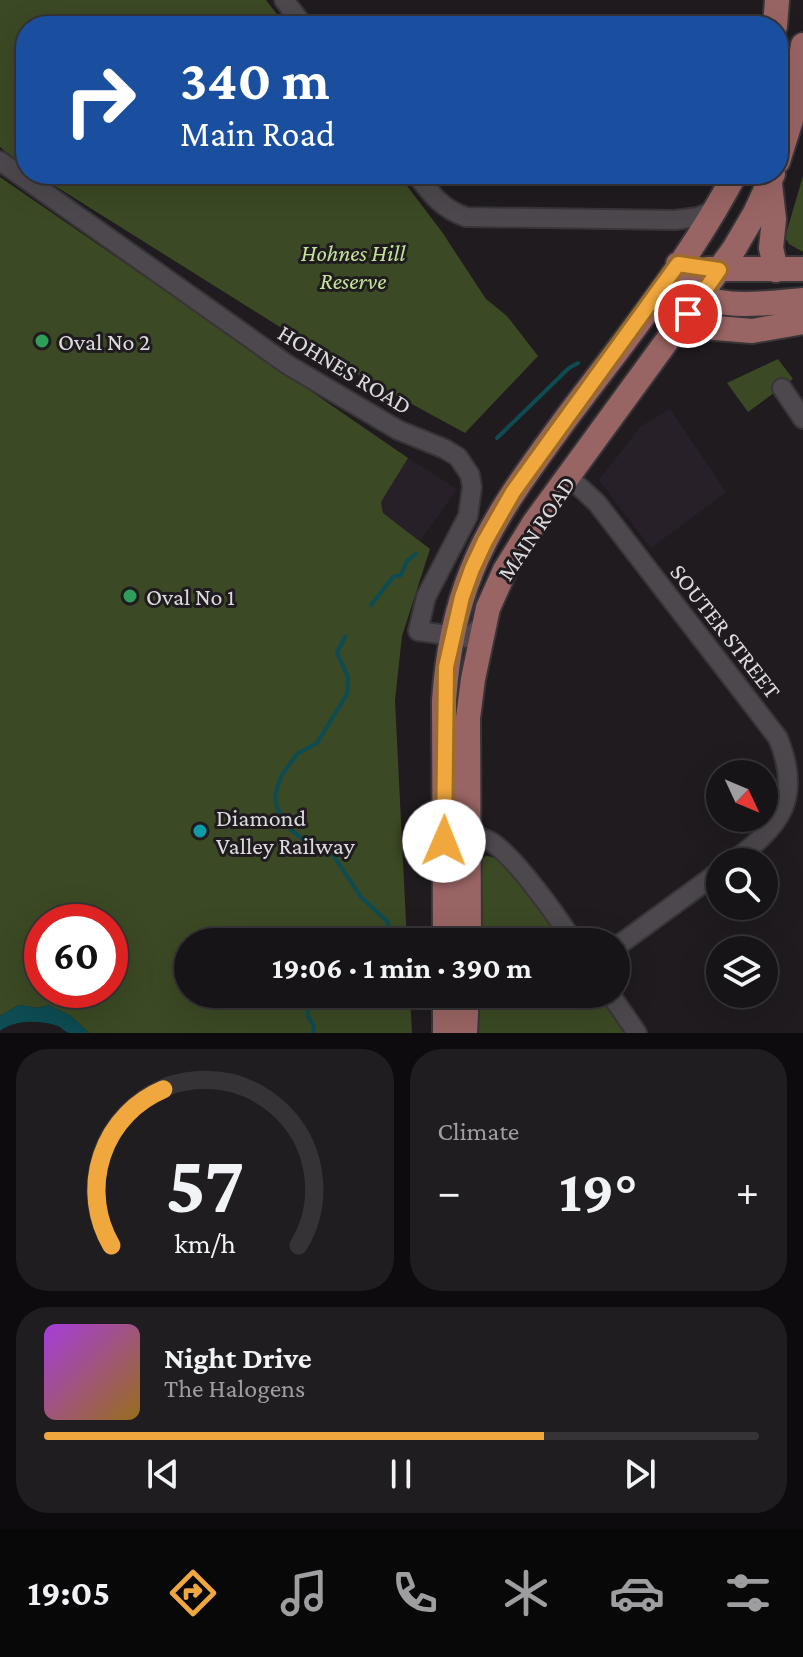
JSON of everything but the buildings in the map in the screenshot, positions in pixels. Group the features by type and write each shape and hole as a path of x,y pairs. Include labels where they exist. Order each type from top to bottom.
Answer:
{"main road":[{"path":"788,129 803,45"},
{"name":"MAIN ROAD","path":"467,928 444,701 452,636 472,569 500,514 683,258 729,184"},
{"name":"MAIN ROAD","path":"446,928 468,718 482,625 495,590 516,551 746,230 768,184"},
{"path":"774,184 771,248 776,270"},
{"path":"683,258 719,270 803,269"},
{"path":"683,258 702,295 730,302 803,300"},
{"path":"680,325 752,331 803,322"},
{"path":"445,1033 454,1008"},
{"path":"460,1008 465,1033"}],"street":[{"path":"284,0 296,16"},
{"name":"HOHNES ROAD","path":"32,184 288,365 398,430 445,449 465,465 472,487 468,516 426,597 418,631 452,636"},
{"path":"424,184 451,212 466,217 675,220 698,217 714,210"},
{"path":"675,220 688,241 683,258"},
{"path":"782,388 803,419"},
{"name":"SOUTER STREET","path":"570,478 588,493 607,516 778,738 789,770 785,810 775,827 749,848"},
{"path":"452,636 468,638 482,625"},
{"path":"456,834 485,839 503,852 564,928"},
{"path":"630,937 706,881"},
{"path":"620,1008 637,1033"}],"shaded area":[{"path":"670,409 726,492 651,548 599,480 641,426"},
{"path":"408,458 457,489 420,541 383,513 381,502"}],"green space":[{"path":"0,0 266,0 278,16 16,16 16,160 0,147"},
{"path":"803,176 803,252 789,244 785,237"},
{"path":"0,177 408,458 381,502 383,513 430,549 402,636 395,700 406,928 174,928 174,1008 411,1008 412,1033 89,1033 71,1016 54,1008 128,1008 128,904 24,904 24,1006 19,1005 0,1016"},
{"name":"Hohnes Hill Reserve","path":"52,184 406,184 486,299 507,316 538,356 465,433 342,366"},
{"path":"778,359 793,379 748,412 727,383"},
{"path":"486,856 507,867 556,928 478,928 480,860"},
{"path":"475,1008 610,1008 629,1033 473,1033"}],"water":[{"path":"19,1005 24,1008 54,1008 71,1016 89,1033 69,1033 58,1026 36,1022 13,1024 0,1031 0,1016"}],"waterway":[{"path":"497,438 569,368 578,363"},
{"path":"371,605 393,577 401,575 407,561 416,554"},
{"path":"345,637 337,653 348,677 347,694 317,743 297,754 281,776 275,795 277,808 290,829 301,838 319,843 333,855 361,897 388,922 388,928"},
{"path":"308,1008 313,1033"}],"place":[{"name":"Oval No 2","path":"42,341"},
{"name":"Oval No 1","path":"130,596"},
{"name":"Diamond Valley Railway","path":"200,831"}],"route":[{"path":"444,841 446,667 462,597 472,569 513,492 678,264 719,270 688,314"}]}
